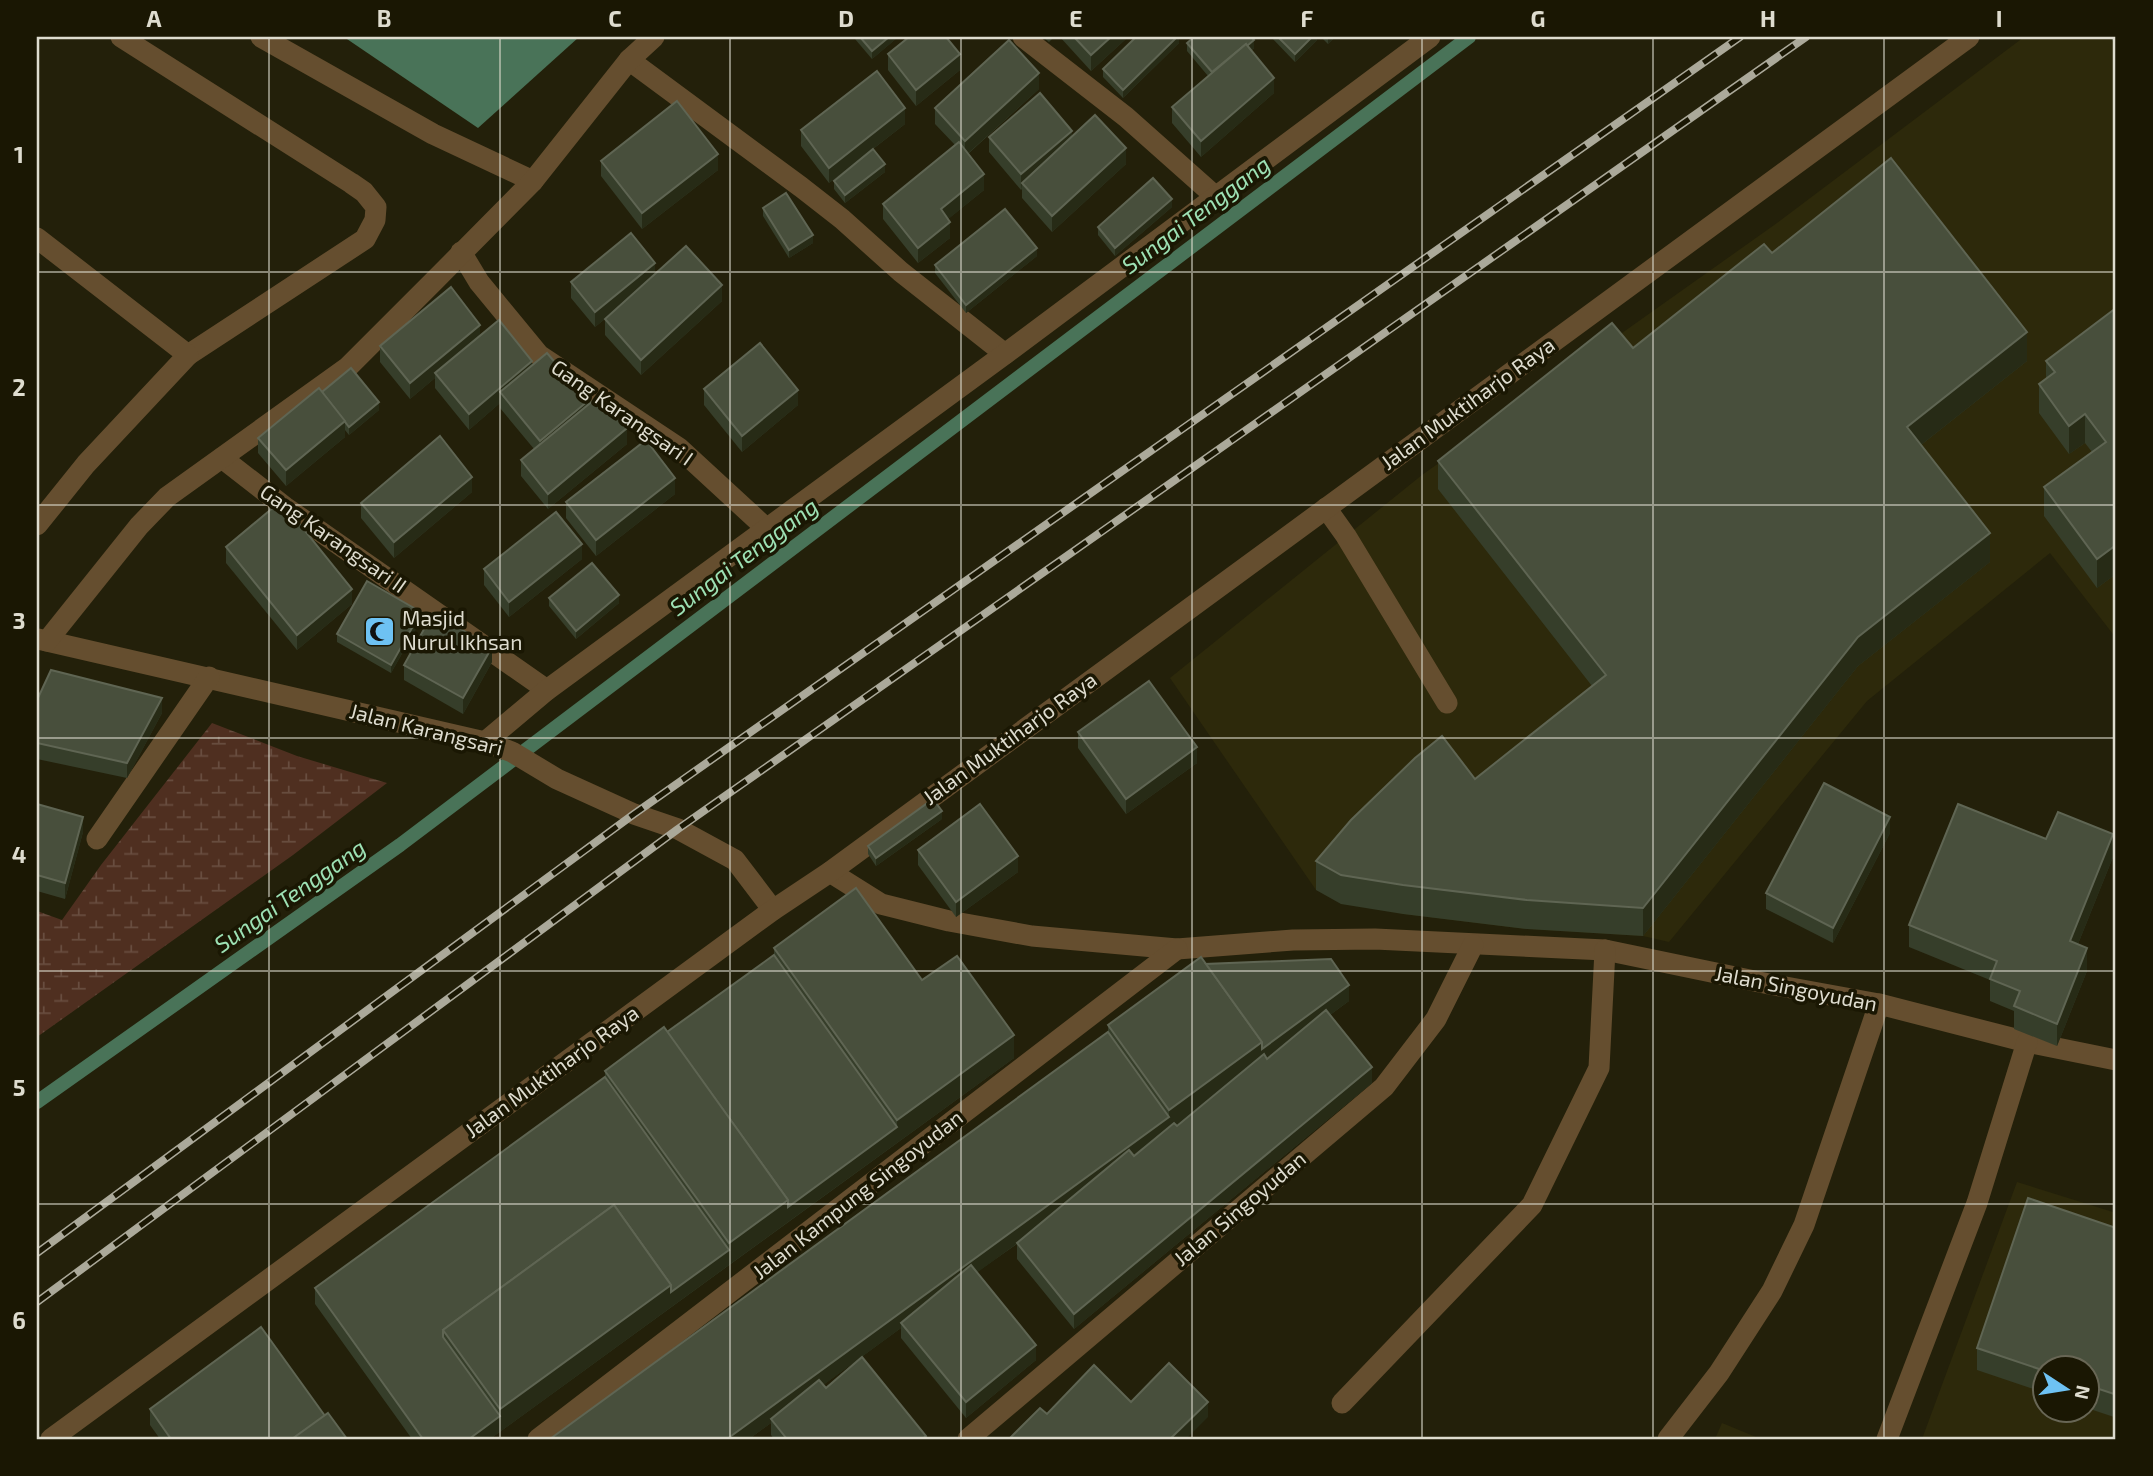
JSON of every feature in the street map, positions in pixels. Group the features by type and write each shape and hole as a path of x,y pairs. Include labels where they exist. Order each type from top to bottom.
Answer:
{"street":[{"path":"37,525 86,464 188,355 365,239 375,220 376,207 364,192 121,37"},
{"path":"261,37 433,134 533,181"},
{"path":"42,640 167,497 348,367 533,181 629,60 654,37"},
{"path":"1024,37 1126,117 1216,197"},
{"path":"491,744 547,690 1006,354 1430,37"},
{"name":"Jalan Muktiharjo Raya","path":"51,1439 1969,37"},
{"path":"629,60 842,219 901,272 1006,354"},
{"path":"37,238 188,355"},
{"name":"Gang Karangsari I","path":"461,253 479,282 539,355 679,448 768,530"},
{"name":"Gang Karangsari II","path":"222,458 285,507 547,690"},
{"path":"1326,508 1447,703"},
{"name":"Jalan Karangsari","path":"42,640 491,744 512,752 557,779 634,814 678,829 735,860 773,910"},
{"path":"96,839 209,677"},
{"name":"Jalan Singoyudan","path":"830,872 881,904 949,921 1032,936 1177,950 1293,940 1375,939 1605,950 1879,1004 2027,1042 2116,1060"},
{"name":"Jalan Singoyudan","path":"968,1439 1384,1087 1436,1019 1473,945"},
{"name":"Jalan Kampung Singoyudan","path":"538,1439 1177,950"},
{"path":"1342,1403 1532,1205 1600,1068 1605,950"},
{"path":"1668,1439 1718,1373 1772,1291 1804,1225 1879,1004"},
{"path":"1887,1439 1977,1203 2027,1042"}],"shaded area":[{"path":"344,37 579,37 478,128"},
{"path":"2024,37 2116,37 2116,638 2050,553 1867,701 1669,942 1643,936 1527,929 1403,914 1316,890 1170,678 1422,475 1777,223"},
{"path":"2017,1182 2116,1213 2116,1439 1922,1439"},
{"path":"1722,1423 1761,1439 1715,1439"}],"green space":[{"path":"212,723 297,756 387,783 293,855 37,1037 37,911 62,920 101,865"}],"building":[{"path":"860,37 889,37 872,51"},
{"path":"909,37 946,37 960,54 916,90 888,54"},
{"path":"1074,37 1111,37 1091,55"},
{"path":"1136,37 1177,37 1123,90 1103,69"},
{"path":"1194,37 1251,37 1254,40 1212,72 1187,43"},
{"path":"1278,37 1312,37 1295,54"},
{"path":"1009,40 1039,73 965,141 935,108"},
{"path":"1246,44 1274,78 1201,141 1172,107"},
{"path":"877,71 905,108 829,168 801,130"},
{"path":"1040,93 1072,131 1021,174 989,137"},
{"path":"677,101 718,154 642,213 601,161"},
{"path":"1095,115 1126,148 1052,216 1022,183"},
{"path":"959,142 984,174 941,209 950,222 918,248 883,204"},
{"path":"873,149 885,164 845,195 834,181"},
{"path":"1891,158 2027,332 1907,427 1990,533 1858,637 1643,908 1527,900 1403,885 1341,875 1316,861 1351,820 1415,758 1442,736 1475,779 1606,675 1438,461 1612,323 1633,348 1764,244 1772,253"},
{"path":"1153,178 1172,199 1115,248 1098,227"},
{"path":"786,193 813,235 789,250 763,208"},
{"path":"1005,209 1037,248 966,305 935,265"},
{"path":"631,233 655,263 595,312 571,282"},
{"path":"686,246 722,285 641,360 605,319"},
{"path":"451,287 480,325 410,383 380,346"},
{"path":"2116,308 2116,545 2097,559 2044,487 2106,442 2085,414 2069,426 2039,384 2055,372 2046,361"},
{"path":"499,320 532,361 469,414 435,373"},
{"path":"760,343 798,390 742,436 704,389"},
{"path":"547,353 588,401 540,441 500,392"},
{"path":"351,368 379,402 349,427 322,392"},
{"path":"319,388 345,421 286,470 258,438"},
{"path":"600,395 627,428 548,494 521,460"},
{"path":"440,436 472,477 394,542 361,503"},
{"path":"646,440 675,478 596,540 566,502"},
{"path":"281,501 352,589 297,635 226,547"},
{"path":"556,512 582,544 509,602 484,569"},
{"path":"592,563 619,595 576,631 549,598"},
{"name":"Masjid Nurul Ikhsan","path":"367,581 421,612 391,665 337,634"},
{"path":"433,613 492,647 463,698 404,665"},
{"path":"51,670 162,698 127,763 37,743 37,700"},
{"path":"1149,681 1197,747 1126,799 1078,732"},
{"path":"1824,783 1890,817 1833,928 1766,893"},
{"path":"933,799 942,811 876,858 868,846"},
{"path":"37,804 83,817 65,883 37,875"},
{"path":"980,804 1018,856 956,902 918,850"},
{"path":"1958,804 2046,839 2058,812 2113,834 2070,941 2087,948 2057,1024 2014,1006 2020,991 1990,979 1997,961 1909,925"},
{"path":"856,888 922,980 957,956 1014,1035 897,1120 774,948"},
{"path":"774,955 897,1127 788,1207 788,1200 667,1032"},
{"path":"1201,957 1262,1042 1169,1110 1108,1025"},
{"path":"1331,959 1349,985 1262,1049 1262,1042 1206,964"},
{"path":"1326,1010 1372,1067 1074,1314 1017,1243 1129,1150 1134,1156 1174,1123 1177,1126 1264,1054 1267,1059"},
{"path":"664,1027 788,1200 729,1243 605,1071"},
{"path":"1108,1032 1169,1117 727,1439 550,1439"},
{"path":"605,1077 729,1250 671,1292 671,1285 614,1205 443,1330 443,1337 500,1416 469,1439 423,1439 315,1288"},
{"path":"2028,1198 2116,1228 2114,1394 2100,1389 2100,1354 2030,1354 2030,1366 1977,1348"},
{"path":"614,1205 671,1285 500,1409 443,1330"},
{"path":"971,1265 1036,1345 966,1402 901,1323"},
{"path":"261,1327 325,1416 292,1439 171,1439 150,1409"},
{"path":"862,1357 926,1436 922,1439 787,1439 771,1419 819,1380 826,1388"},
{"path":"1169,1363 1208,1402 1170,1439 1009,1439 1040,1408 1047,1414 1094,1365 1131,1402"},
{"path":"328,1413 347,1439 292,1439"}],"waterway":[{"name":"Sungai Tenggang","path":"37,1102 400,845 1469,37"}],"railway":[{"path":"37,1253 634,814 1740,37"},
{"path":"37,1302 678,829 1806,37"}],"place":[{"name":"Masjid Nurul Ikhsan","path":"379,631"}]}
